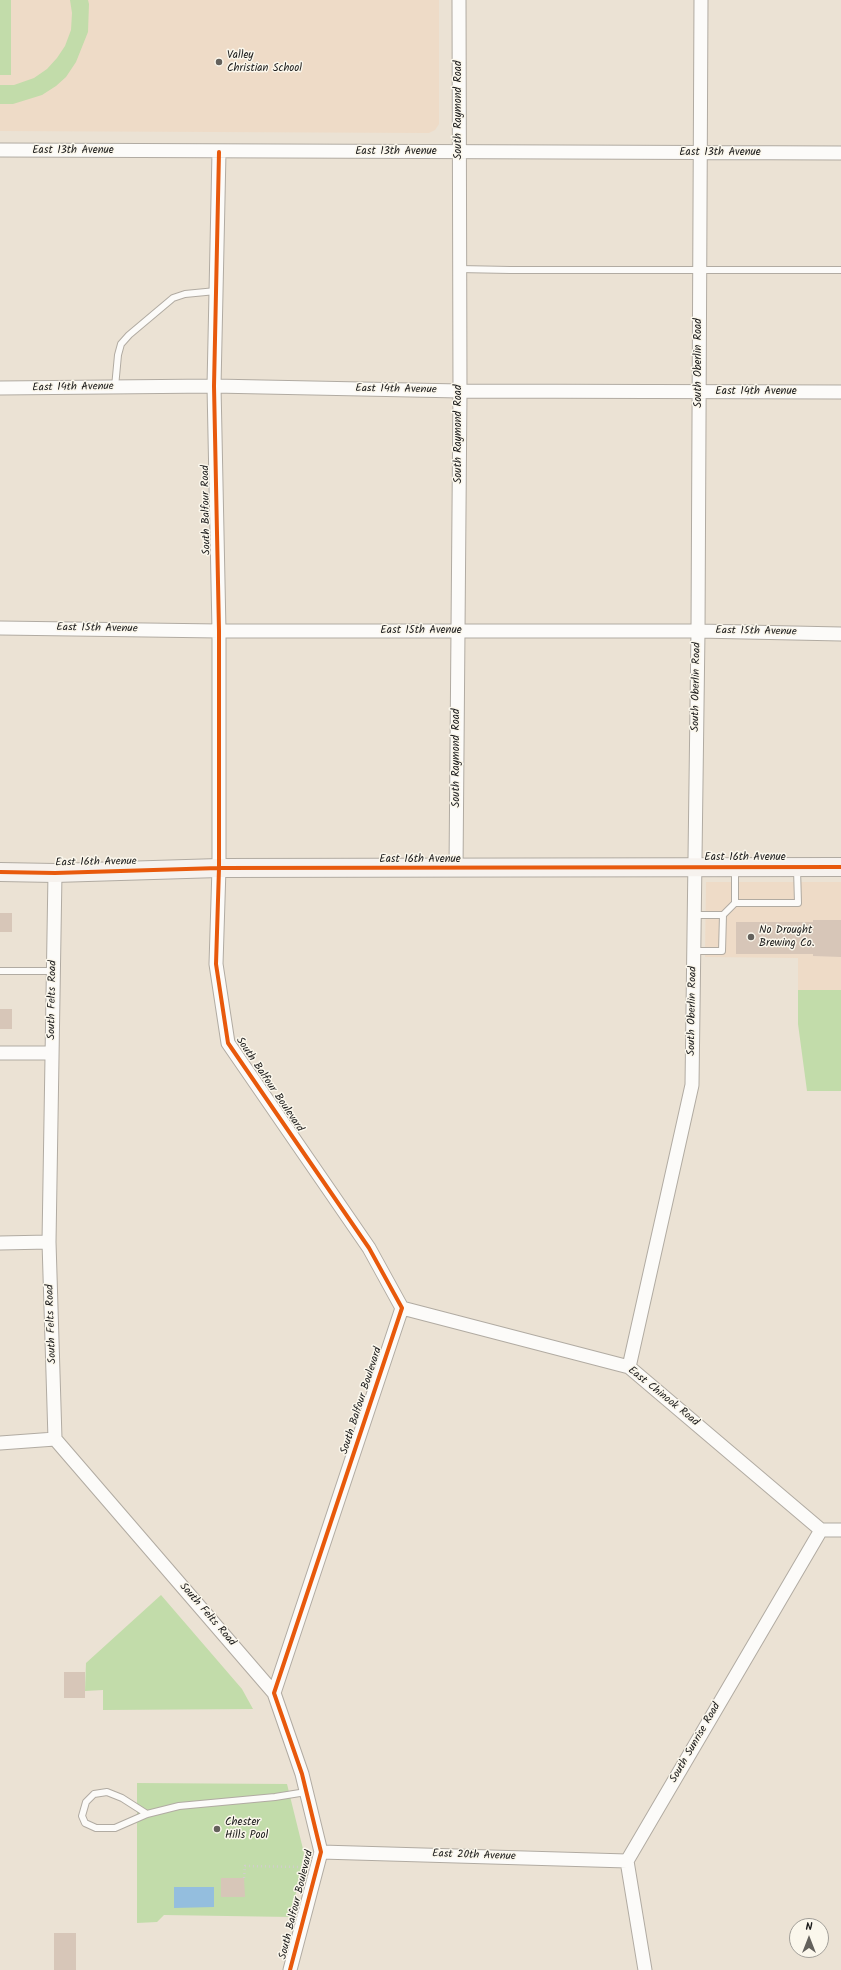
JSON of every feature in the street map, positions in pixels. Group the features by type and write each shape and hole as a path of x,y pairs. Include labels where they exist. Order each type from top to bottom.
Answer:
{"main road":[{"name":"East 16th Avenue","path":"0,872 55,873 218,868 456,869 695,866 841,867"}],"street":[{"name":"South Raymond Road","path":"456,869 460,391 458,152 459,0"},
{"name":"South Oberlin Road","path":"629,1367 692,1085 698,631 701,0"},
{"name":"East 13th Avenue","path":"0,150 218,152 841,153"},
{"name":"South Balfour Road","path":"218,152 214,386 218,631 218,868"},
{"name":"East 14th Avenue","path":"0,388 214,386 460,391 841,392"},
{"name":"East 15th Avenue","path":"0,628 218,631 698,631 841,634"},
{"name":"South Balfour Boulevard","path":"218,868 216,964 228,1043 369,1248 402,1308 274,1693 306,1792 321,1852 290,1970"},
{"name":"South Felts Road","path":"55,873 49,1242 55,1439 274,1693"},
{"path":"0,1053 52,1053"},
{"path":"0,1243 49,1242"},
{"name":"East Chinook Road","path":"402,1308 629,1367 822,1530"},
{"path":"0,1443 55,1439"},
{"path":"822,1530 841,1530"},
{"name":"South Sunrise Road","path":"627,1861 822,1530"},
{"name":"East 20th Avenue","path":"321,1852 627,1861"},
{"path":"627,1861 645,1970"}],"lane":[{"path":"459,269 841,270"},
{"path":"115,387 118,355 121,344 129,336 173,298 185,294 216,291"},
{"path":"694,951 722,950 723,915 735,903 735,867"},
{"path":"735,903 798,903 797,867"},
{"path":"694,915 723,915"},
{"path":"0,970 54,971"},
{"path":"147,1814 122,1798 107,1792 94,1794 86,1802 82,1816 84,1823 96,1828 115,1828 147,1814 179,1806 275,1797 306,1792"}],"path":[{"path":"244,1878 245,1866 317,1867"}],"shaded area":[{"name":"Valley Christian School","path":"0,0 439,0 439,124 435,130 429,133 0,131"},
{"path":"706,882 841,882 841,990 798,990 798,958 705,957"}],"green space":[{"path":"0,0 11,0 11,75 0,75"},
{"path":"70,0 88,0 88,32 76,62 66,77 42,95 13,104 0,104 0,85 14,85 34,78 47,69 57,58 65,46 71,30 72,13"},
{"path":"798,990 841,990 841,1091 807,1091 798,1024"},
{"path":"161,1595 242,1689 253,1709 103,1710 103,1690 85,1691 86,1663"},
{"name":"Chester Hills Pool","path":"137,1783 287,1784 304,1853 291,1917 164,1915 157,1922 137,1923"}],"water":[{"path":"174,1887 214,1887 214,1907 174,1908"}],"building":[{"path":"0,913 12,913 12,932 0,932"},
{"path":"813,920 841,920 841,957 813,956 813,954 736,954 736,922 813,922"},
{"path":"0,1009 12,1009 12,1029 0,1029"},
{"path":"64,1672 85,1672 85,1698 64,1698"},
{"path":"221,1878 244,1878 245,1897 221,1897"},
{"path":"54,1933 76,1933 76,1970 54,1970"}],"cycle path":[{"path":"219,152 214,386 219,631 219,868 216,964 228,1043 369,1248 402,1308 274,1693 302,1774 321,1852 290,1970"},
{"path":"0,872 55,873 219,868 841,867"}],"place":[{"name":"Valley Christian School","path":"219,62"},
{"name":"No Drought Brewing Co.","path":"751,937"},
{"name":"Chester Hills Pool","path":"217,1829"}]}
